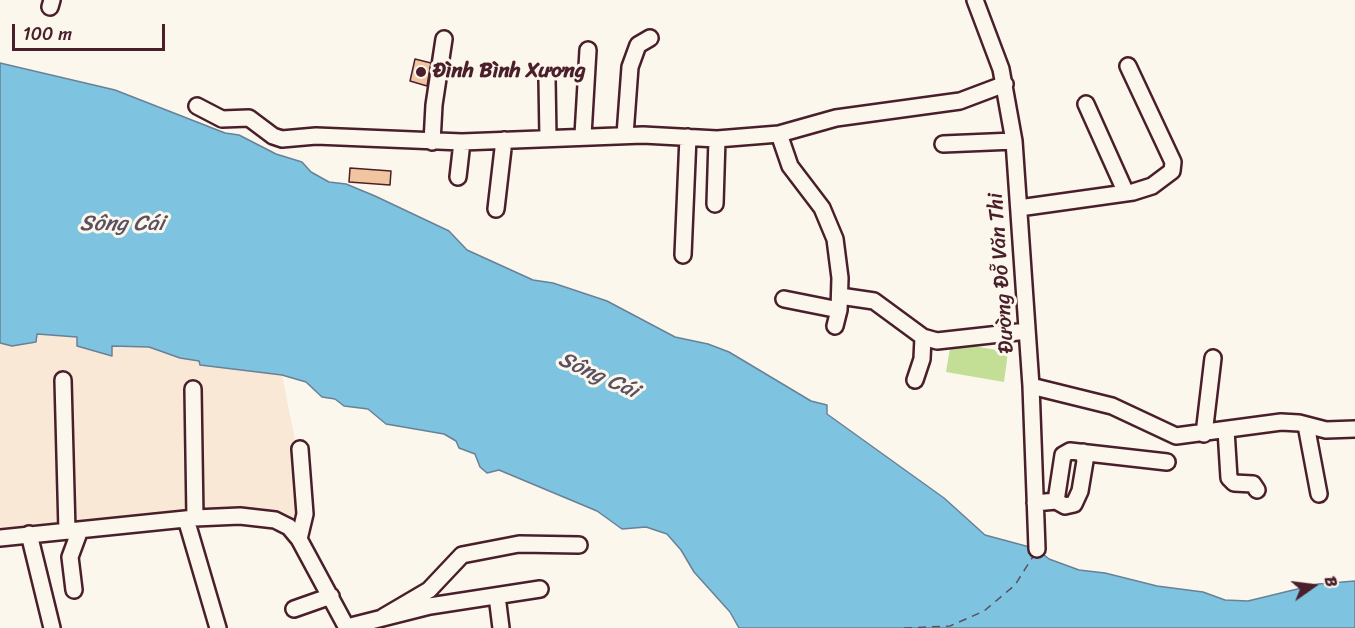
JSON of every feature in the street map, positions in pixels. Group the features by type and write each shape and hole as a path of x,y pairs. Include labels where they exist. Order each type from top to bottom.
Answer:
{"street":[{"name":"Đường Đỗ Văn Thi","path":"975,0 1005,84 1014,141 1031,386 1036,549"},
{"path":"625,135 630,67 638,45 650,38"},
{"path":"432,142 434,105 444,39"},
{"path":"583,135 588,50"},
{"path":"1019,208 1126,193 1152,186 1166,177 1173,162 1128,66"},
{"path":"547,79 548,138"},
{"path":"197,106 218,118 249,118 277,138 316,136 462,142 583,135 625,135 717,139 779,134 836,118 960,101 1005,84"},
{"path":"1086,104 1126,193"},
{"path":"989,143 990,126"},
{"path":"779,134 790,166 807,185 831,226 839,256 839,303 835,326"},
{"path":"683,255 688,137"},
{"path":"715,204 717,139"},
{"path":"496,208 504,140"},
{"path":"943,144 1014,141"},
{"path":"458,177 462,142"},
{"path":"784,299 839,303 874,301 924,337 941,341 1027,331"},
{"path":"915,380 923,353 924,337"},
{"path":"923,353 933,352 941,341"},
{"path":"1204,434 1213,358"},
{"path":"63,380 73,530 70,557 74,590"},
{"path":"1031,386 1112,406 1176,436 1281,422 1326,430 1355,429"},
{"path":"193,389 190,519 218,628"},
{"path":"1306,425 1319,494"},
{"path":"1226,430 1228,478 1234,483 1254,484 1257,490"},
{"path":"299,539 305,514 300,449"},
{"path":"1056,501 1063,455 1070,451 1167,462"},
{"path":"1035,503 1056,501 1065,506 1074,504 1080,491 1085,461 1083,452"},
{"path":"0,538 190,519 240,516 275,520 289,527 299,539 347,628 383,617 540,589"},
{"path":"29,534 52,628"},
{"path":"383,617 429,590 462,555 519,544 579,545"},
{"path":"294,609 331,596"},
{"path":"497,596 501,628"}],"shaded area":[{"path":"36,333 78,337 112,355 112,346 143,345 200,361 201,365 282,375 297,450 301,503 297,532 277,517 0,534 0,343 9,346 36,342"}],"green space":[{"path":"951,342 1008,352 1004,382 946,372"}],"water":[{"name":"Sông Cái","path":"0,63 115,90 225,133 239,135 276,154 302,162 311,172 329,182 346,184 449,231 467,250 533,280 553,283 607,301 675,337 708,344 729,352 811,401 827,405 827,414 944,498 985,535 1037,549 1049,559 1079,570 1105,573 1157,586 1203,592 1225,600 1248,601 1318,584 1355,581 1355,628 739,628 730,612 694,572 681,550 667,534 646,527 622,529 597,511 499,470 487,473 480,467 475,454 459,448 456,441 444,434 386,424 368,409 344,406 335,399 322,397 306,382 282,375 200,365 199,361 180,358 149,347 112,346 112,356 77,346 77,337 37,334 36,342 12,346 0,343"}],"building":[{"name":"Đình Bình Xương","path":"415,59 431,63 427,86 410,81"},
{"path":"350,168 391,171 390,185 349,182"}],"ferry route":[{"path":"904,628 950,626 984,611 1015,585 1034,555"}],"place":[{"name":"Đình Bình Xương","path":"421,72"}]}
